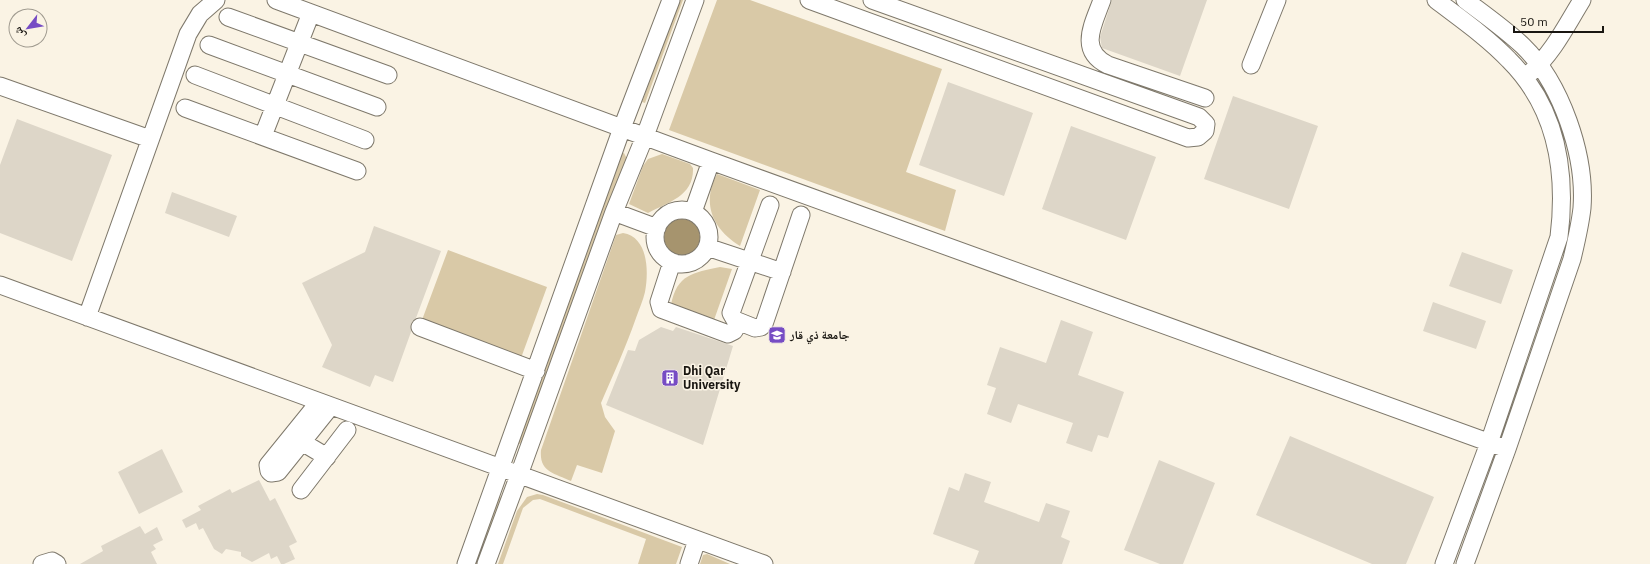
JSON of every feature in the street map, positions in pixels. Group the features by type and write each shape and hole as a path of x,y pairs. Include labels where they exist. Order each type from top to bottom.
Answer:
{"street":[{"path":"87,317 188,34 200,14 216,0"},
{"path":"276,0 711,161 1507,449"},
{"path":"466,564 622,128 671,0"},
{"path":"486,564 614,212 645,136 695,0"},
{"path":"809,0 1188,138 1198,136 1204,131 1206,124 1199,117 872,0"},
{"path":"1102,0 1090,34 1090,46 1096,58 1108,65 1206,98"},
{"path":"1251,65 1277,0"},
{"path":"1436,0 1509,59 1525,78 1540,100 1550,124 1556,146 1562,185 1562,210 1559,237 1489,443 1444,564"},
{"path":"1465,0 1502,27 1524,46 1539,65 1556,92 1567,115 1580,165 1582,188 1582,208 1572,259 1507,449 1465,564"},
{"path":"1525,78 1539,65 1556,45 1582,0"},
{"path":"263,136 311,13"},
{"path":"911,37 916,16"},
{"path":"228,17 388,75"},
{"path":"209,45 377,108"},
{"path":"1015,75 1022,53"},
{"path":"195,75 365,140"},
{"path":"0,86 150,139"},
{"path":"1129,117 1138,95"},
{"path":"185,108 357,171"},
{"path":"692,212 711,161"},
{"path":"770,205 732,313 733,318 739,322 758,328 764,324 801,215"},
{"path":"684,210 692,212 700,217 705,223 708,235 706,247 702,254 692,261 680,264 672,262 663,255 656,244 655,236 657,228 661,220 671,212 684,210"},
{"path":"614,212 657,228"},
{"path":"706,247 782,272"},
{"path":"672,262 659,302 661,309 728,334 734,331 739,322"},
{"path":"0,286 764,564"},
{"path":"420,327 536,371"},
{"path":"325,404 302,442 278,472 274,474 269,471 268,465 325,404"},
{"path":"301,490 347,430"},
{"path":"302,442 327,457"},
{"path":"689,564 697,540"},
{"path":"42,564 52,561 57,564"}],"shaded area":[{"path":"679,0 683,0 645,103 642,102"},
{"path":"717,0 750,0 942,69 906,172 956,190 945,231 669,130"},
{"path":"624,153 627,159 522,443 519,444 518,442 621,154"},
{"path":"662,154 690,164 693,168 692,178 685,192 679,197 648,213 629,204 643,166 648,159"},
{"path":"717,174 760,190 740,246 723,232 712,215 710,196 712,185"},
{"path":"682,219 692,222 697,227 700,237 697,247 692,252 682,255 672,252 667,247 664,237 667,227 672,222"},
{"path":"623,233 638,241 645,256 647,274 645,292 628,340 601,403 605,417 615,431 602,473 577,465 571,481 549,471 545,467 542,463 541,450 616,235"},
{"path":"448,250 547,287 521,358 422,320"},
{"path":"720,267 732,269 714,320 671,305 677,287 682,281 694,273"},
{"path":"537,494 682,547 676,564 638,564 646,539 540,499 533,500 523,508 503,564 498,564 517,511 527,497"},
{"path":"499,496 501,497 477,564 474,564"},
{"path":"707,554 730,564 700,564 703,555"}],"building":[{"path":"1112,0 1207,0 1180,76 1102,48 1100,37"},
{"path":"948,82 1033,113 1004,196 919,165"},
{"path":"1233,96 1318,126 1289,209 1204,179"},
{"path":"17,119 112,155 72,261 0,233 0,165"},
{"path":"1071,126 1156,157 1126,240 1042,209"},
{"path":"172,192 237,216 229,237 165,213"},
{"path":"374,226 441,251 416,318 411,324 411,332 393,382 375,375 370,387 322,367 332,345 302,283 365,252"},
{"path":"1462,252 1513,270 1501,304 1449,286"},
{"path":"1433,302 1486,321 1476,349 1423,331"},
{"path":"1061,320 1093,332 1078,375 1124,392 1108,438 1098,435 1092,452 1066,443 1073,423 1018,404 1011,423 987,414 996,388 987,385 1000,347 1046,363"},
{"name":"Dhi Qar University","path":"661,327 673,331 676,327 733,346 703,445 606,405 628,350 635,351 639,340"},
{"path":"1290,436 1434,497 1406,564 1372,564 1256,515"},
{"path":"162,449 183,492 139,514 118,472"},
{"path":"1159,460 1215,483 1183,564 1160,564 1124,550"},
{"path":"965,473 991,482 984,502 1039,522 1046,503 1070,511 1061,537 1070,541 1062,564 974,564 979,551 933,534 949,487 959,491"},
{"path":"259,480 270,501 275,498 297,542 289,546 295,559 284,564 281,564 277,556 271,559 269,553 252,562 241,556 241,552 226,549 222,554 214,549 203,528 199,530 196,523 186,528 182,520 201,510 198,506 230,489 232,493"},
{"path":"140,526 145,534 157,527 163,540 153,545 156,549 151,552 157,564 80,564 103,551 101,546"}],"place":[{"name":"جامعة ذي قار","path":"777,335"},
{"name":"Dhi Qar University","path":"670,378"}]}
